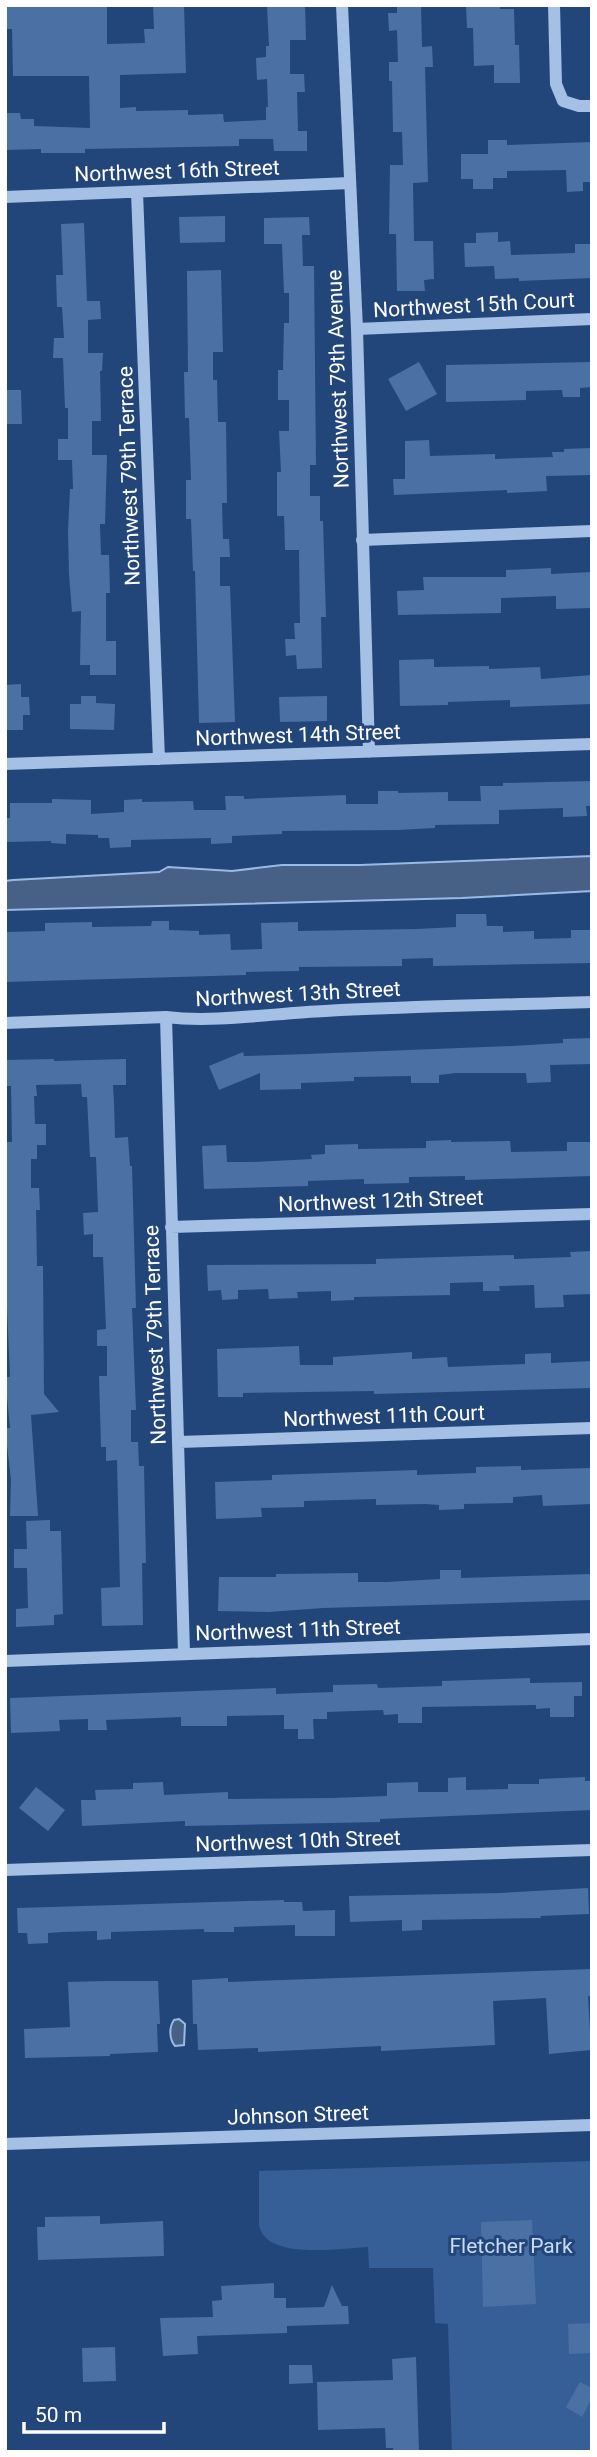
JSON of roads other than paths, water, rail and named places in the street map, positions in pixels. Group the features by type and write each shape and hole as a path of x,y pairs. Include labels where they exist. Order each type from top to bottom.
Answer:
{"street":[{"name":"Northwest 79th Avenue","path":"342,5 357,329 369,752"},
{"path":"554,5 556,84 563,101 579,106 592,106"},
{"name":"Northwest 16th Street","path":"5,197 350,183"},
{"name":"Northwest 79th Terrace","path":"137,192 159,759"},
{"name":"Northwest 15th Court","path":"357,329 592,319"},
{"path":"362,540 592,531"},
{"name":"Northwest 14th Street","path":"5,764 592,744"},
{"name":"Northwest 13th Street","path":"5,1023 235,1017 363,1009 592,1002"},
{"name":"Northwest 79th Terrace","path":"166,1017 184,1653"},
{"name":"Northwest 12th Street","path":"171,1227 592,1214"},
{"name":"Northwest 11th Court","path":"178,1443 592,1428"},
{"name":"Northwest 11th Street","path":"5,1661 592,1639"},
{"name":"Northwest 10th Street","path":"5,1871 592,1850"},
{"name":"Johnson Street","path":"5,2144 592,2125"}],"park label":[{"name":"Fletcher Park","path":"511,2246"}]}
